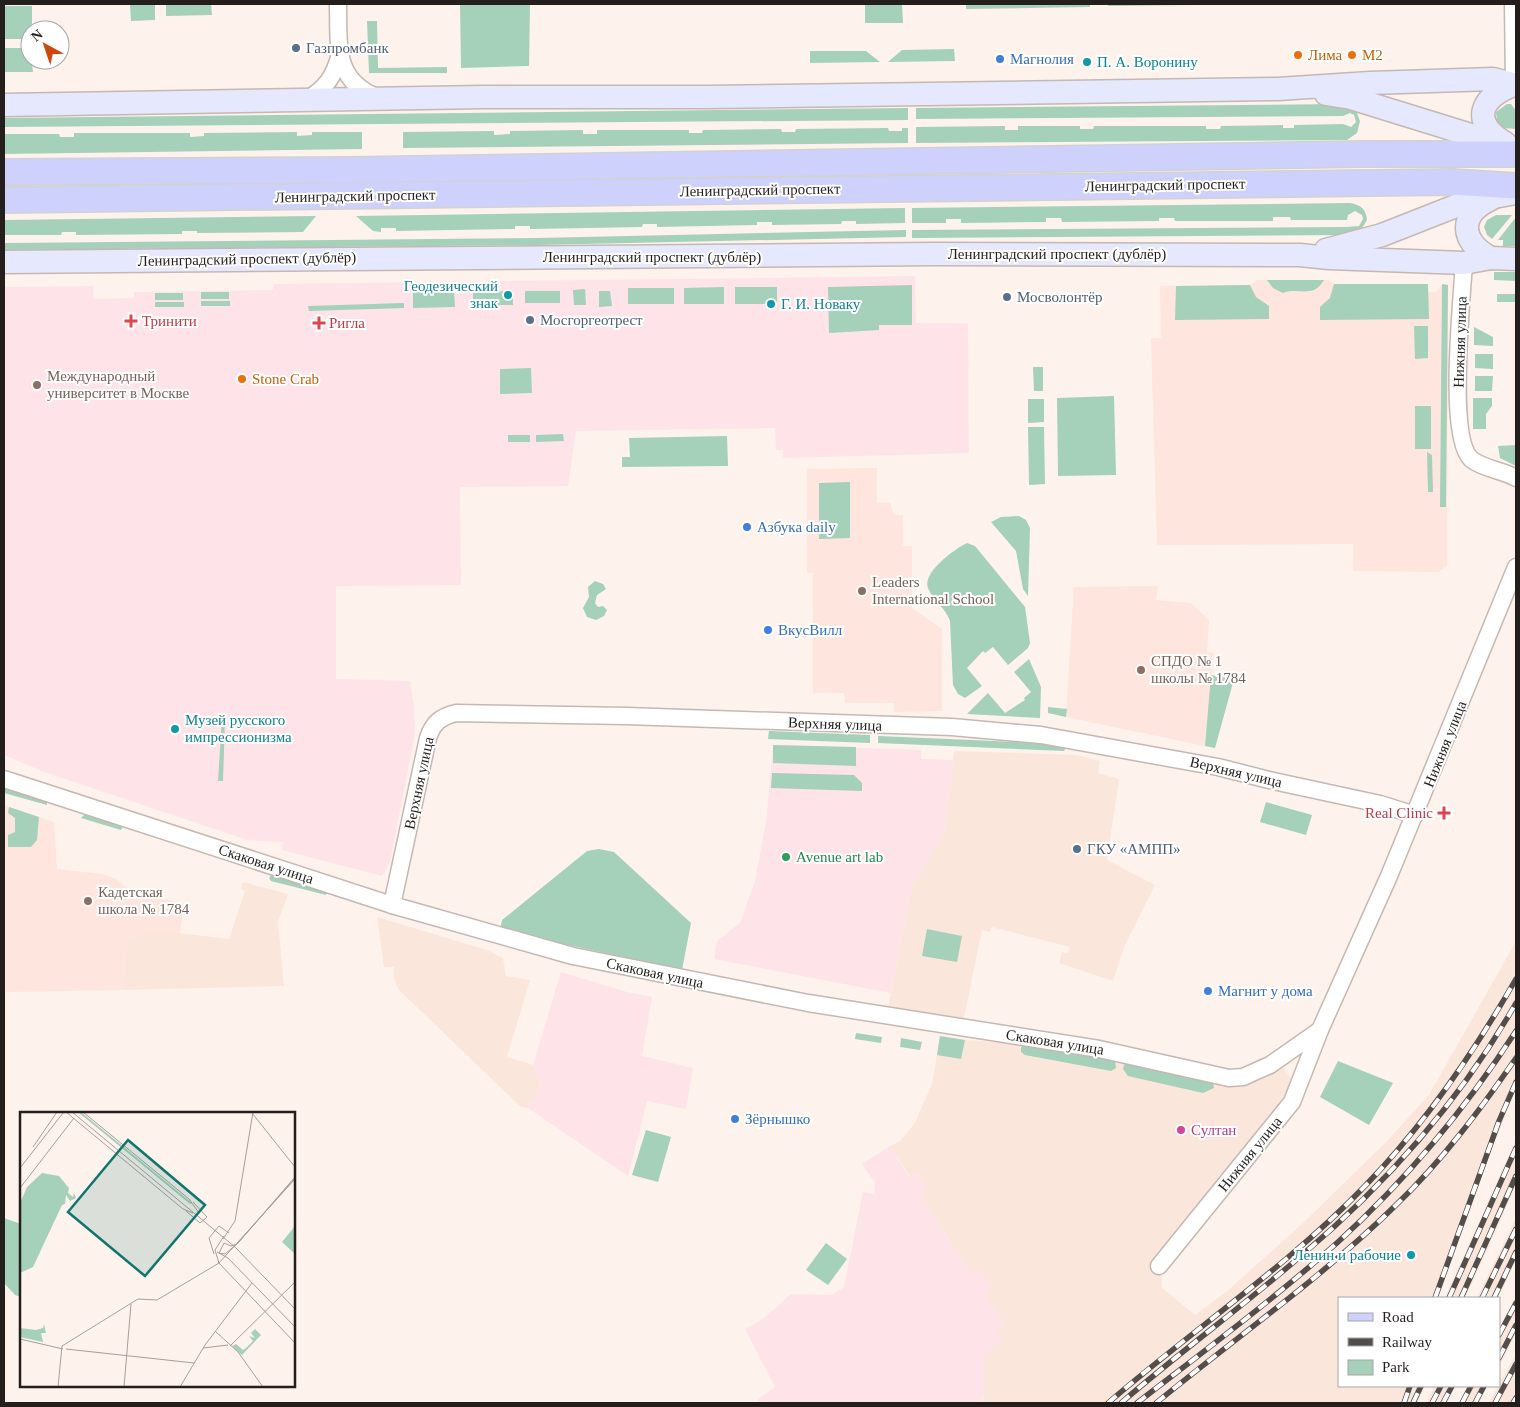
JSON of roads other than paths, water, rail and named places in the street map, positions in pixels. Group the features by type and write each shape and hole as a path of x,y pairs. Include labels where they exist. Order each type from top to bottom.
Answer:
{"main road":[{"path":"4,105 380,98 698,98 1278,90 1370,83 1484,80 1515,85"},
{"path":"1515,85 1496,92 1488,100 1484,116 1490,132 1516,148"},
{"path":"1278,90 1351,98 1516,148"},
{"name":"Ленинградский проспект","path":"4,172 368,169 1362,154 1516,154"},
{"name":"Ленинградский проспект","path":"4,200 1425,182 1513,191"},
{"path":"1464,263 1468,217 1484,203 1513,191"},
{"name":"Ленинградский проспект (дублёр)","path":"1300,255 1356,243 1466,202 1513,191"},
{"path":"1466,227 1475,247 1491,258"},
{"name":"Ленинградский проспект (дублёр)","path":"4,262 935,254 1300,255 1330,258 1464,263 1491,258 1516,259"}],"street":[{"path":"338,4 342,66 352,82 361,90 380,98"},
{"path":"1513,4 1515,85"},
{"path":"306,100 329,83 334,75 340,54"},
{"name":"Нижняя улица","path":"1464,263 1458,401 1461,436 1464,448 1472,459 1516,478"},
{"name":"Нижняя улица","path":"1159,1266 1292,1102 1317,1032 1415,815 1516,567"},
{"name":"Верхняя улица","path":"392,904 400,875 428,738 432,727 438,720 456,713 618,716 952,727 1041,735 1218,767 1380,804 1415,815"},
{"name":"Скаковая улица","path":"4,779 392,904 582,958 808,1003 1099,1049 1229,1078 1255,1073 1281,1059 1317,1032"}],"railway":[{"path":"1108,1403 1304,1244 1365,1186 1408,1138 1447,1087 1483,1034 1516,979"},
{"path":"1121,1403 1280,1274 1363,1199 1447,1106 1495,1038 1516,1003"},
{"path":"1137,1403 1289,1284 1363,1218 1434,1142 1477,1088 1516,1031"},
{"path":"1156,1403 1309,1282 1368,1232 1429,1171 1489,1097 1516,1058"},
{"path":"1435,1297 1499,1121 1516,1082"},
{"path":"1449,1297 1516,1148"},
{"path":"1461,1297 1516,1176"},
{"path":"1482,1297 1516,1229"},
{"path":"1494,1297 1516,1252"},
{"path":"1500,1333 1516,1303"},
{"path":"1500,1356 1516,1325"},
{"path":"1495,1403 1516,1364"},
{"path":"1404,1403 1410,1387"},
{"path":"1413,1403 1421,1387"},
{"path":"1432,1403 1440,1387"},
{"path":"1443,1403 1451,1387"},
{"path":"1462,1403 1470,1387"},
{"path":"1475,1403 1483,1387"},
{"path":"1513,1403 1516,1398"}],"place":[{"name":"Газпромбанк","path":"296,48"},
{"name":"Лима","path":"1298,55"},
{"name":"М2","path":"1352,55"},
{"name":"Магнолия","path":"1000,59"},
{"name":"П. А. Воронину","path":"1087,62"},
{"name":"Геодезический знак","path":"508,295"},
{"name":"Мосволонтёр","path":"1007,297"},
{"name":"Г. И. Новаку","path":"771,304"},
{"name":"Мосгоргеотрест","path":"530,320"},
{"name":"Тринити","path":"131,321"},
{"name":"Ригла","path":"319,323"},
{"name":"Stone Crab","path":"242,379"},
{"name":"Международный университет в Москве","path":"37,385"},
{"name":"Азбука daily","path":"747,527"},
{"name":"Leaders International School","path":"862,591"},
{"name":"ВкусВилл","path":"768,630"},
{"name":"СПДО № 1 школы № 1784","path":"1141,670"},
{"name":"Музей русского импрессионизма","path":"175,729"},
{"name":"Real Clinic","path":"1444,813"},
{"name":"ГКУ «АМПП»","path":"1077,849"},
{"name":"Avenue art lab","path":"786,857"},
{"name":"Кадетская школа № 1784","path":"88,901"},
{"name":"Магнит у дома","path":"1208,991"},
{"name":"Зёрнышко","path":"735,1119"},
{"name":"Султан","path":"1181,1130"},
{"name":"Ленин и рабочие","path":"1411,1255"}]}
